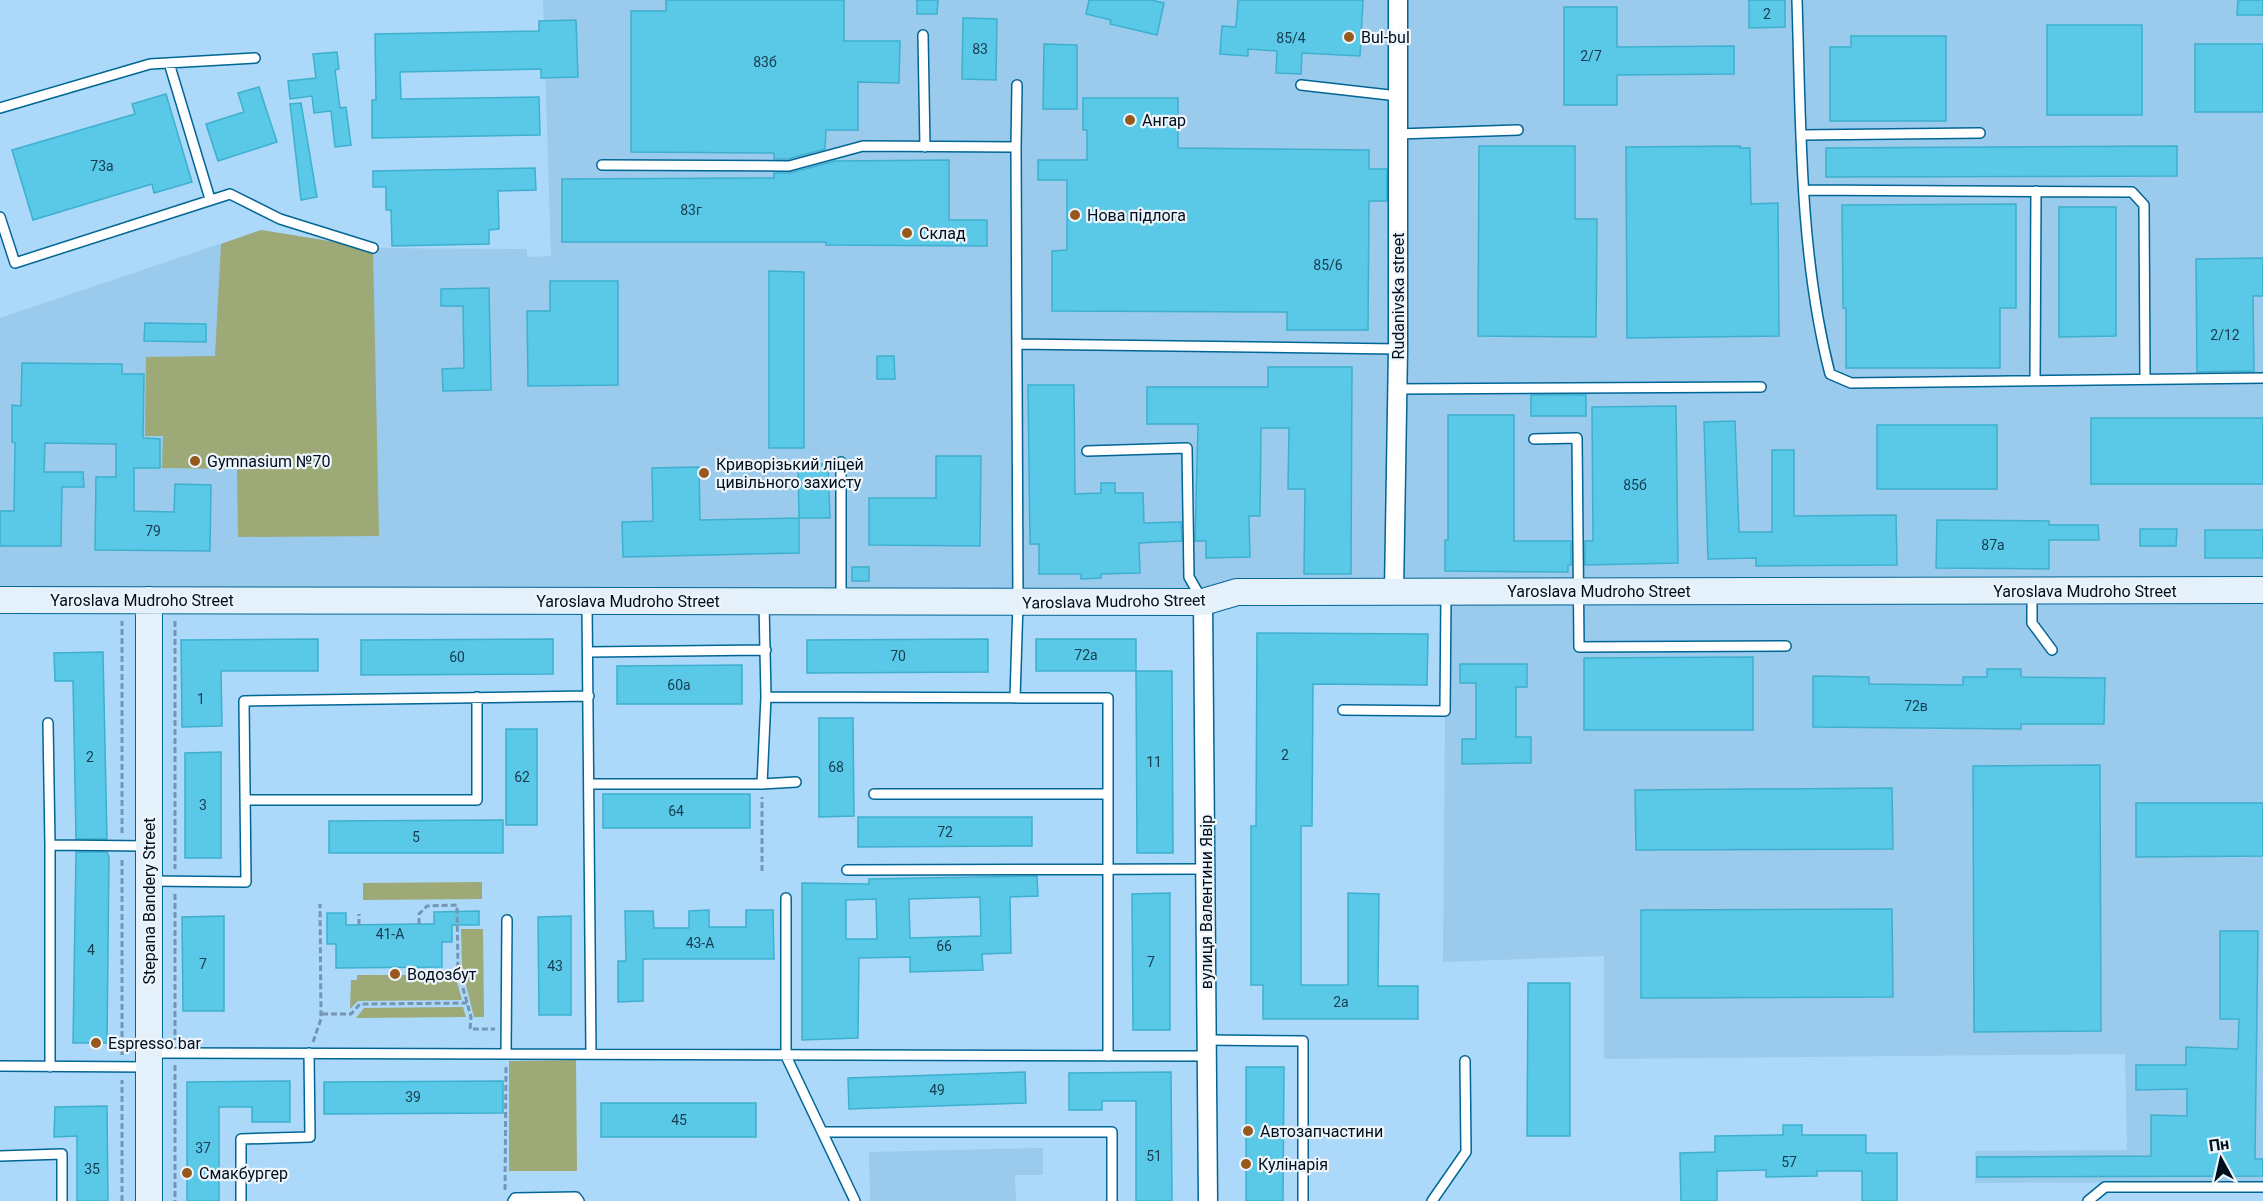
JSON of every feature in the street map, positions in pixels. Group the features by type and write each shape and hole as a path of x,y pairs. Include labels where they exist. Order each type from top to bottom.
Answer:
{"street":[{"name":"Rudanivska street","path":"1394,592 1398,349 1398,0"},
{"name":"Yaroslava Mudroho Street","path":"0,600 1203,602 1237,592 2263,590"},
{"name":"Stepana Bandery Street","path":"149,600 149,1201"},
{"name":"вулиця Валентини Явір","path":"1203,602 1208,1201"}],"lane":[{"path":"1797,0 1804,190 1816,319 1830,374 1851,383 2263,378"},
{"path":"923,35 925,147"},
{"path":"0,108 150,64 255,58"},
{"path":"169,63 210,199"},
{"path":"1015,698 1018,602 1017,85"},
{"path":"1301,85 1398,96"},
{"path":"1398,134 1518,130"},
{"path":"1802,135 1980,133"},
{"path":"602,165 789,166 863,146 1016,147"},
{"path":"1804,190 2132,192 2144,205 2145,379"},
{"path":"2035,380 2036,191"},
{"path":"0,217 15,263 230,194 280,219 373,248"},
{"path":"1017,344 1398,349"},
{"path":"1397,389 1761,387"},
{"path":"1534,439 1577,438 1579,647 1786,646"},
{"path":"1087,450 1187,448 1189,577 1203,602"},
{"path":"840,602 841,462"},
{"path":"2032,591 2032,623 2052,650"},
{"path":"1342,710 1445,711 1446,592"},
{"path":"587,601 591,1054"},
{"path":"762,784 766,697 764,602"},
{"path":"588,652 766,650"},
{"path":"149,881 246,882 244,701 589,696"},
{"path":"245,800 477,800 477,697"},
{"path":"766,697 1108,698 1108,1056"},
{"path":"48,723 50,1067"},
{"path":"589,784 796,783"},
{"path":"874,794 1108,794"},
{"path":"50,845 149,846"},
{"path":"848,870 1206,869"},
{"path":"786,898 786,1056 855,1201"},
{"path":"506,1054 507,920"},
{"path":"0,1066 122,1067 175,1053 1108,1056 1303,1041 1303,1201"},
{"path":"241,1201 241,1138 310,1137 309,1053"},
{"path":"1432,1201 1466,1152 1465,1061"},
{"path":"822,1132 1112,1132 1112,1201"},
{"path":"0,1156 62,1154 62,1201"},
{"path":"2088,1201 2105,1187 2263,1187"},
{"path":"513,1201 515,1198 576,1197 579,1201"}],"path":[{"path":"122,600 122,1201"},
{"path":"175,600 175,1201"},
{"path":"762,784 762,871"},
{"path":"309,1053 321,1014 320,904"},
{"path":"419,924 419,914 427,906 457,905 458,970 467,1004 470,1029 506,1029"},
{"path":"359,914 359,925"},
{"path":"321,1014 351,1014 360,1004 467,1004"},
{"path":"505,1201 506,1054"}],"shaded area":[{"path":"543,0 2263,0 2263,1182 1975,1183 1975,1151 2127,1150 2125,1054 1604,1059 1604,956 1443,962 1446,592 0,600 0,318 261,230 373,248 527,249 527,257 551,256"},
{"path":"1043,1148 1043,1175 1015,1175 1016,1201 870,1201 869,1152"}],"green space":[{"path":"261,230 373,248 379,536 238,537 237,469 162,468 163,436 145,436 146,357 215,356 221,244"},
{"path":"482,882 482,899 363,900 363,883"},
{"path":"461,929 483,929 484,1017 474,1017 462,969"},
{"path":"357,975 455,975 462,1000 358,1001 350,1009 351,980 357,980"},
{"path":"463,1007 466,1017 356,1018 364,1008"},
{"path":"576,1060 577,1171 509,1171 509,1061"}],"building":[{"path":"666,0 844,0 844,41 900,41 899,83 858,82 858,130 826,130 825,149 788,159 774,159 774,153 631,152 631,11 666,11"},
{"path":"917,0 938,0 937,14 917,14"},
{"path":"1089,0 1151,0 1164,3 1157,35 1110,24 1111,20 1086,14"},
{"path":"1238,0 1363,0 1360,56 1302,53 1301,74 1276,73 1277,51 1248,49 1248,56 1220,54 1222,26 1236,27"},
{"path":"1749,0 1785,0 1785,27 1749,28"},
{"path":"2238,0 2263,0 2263,15 2237,15"},
{"path":"1564,7 1617,7 1617,47 1734,46 1734,74 1617,75 1617,105 1564,105"},
{"path":"963,18 997,19 996,80 962,79"},
{"path":"576,20 578,77 541,78 541,69 400,72 401,99 539,97 540,135 372,138 372,100 376,100 375,34 539,31 539,21"},
{"path":"2047,25 2142,25 2142,115 2047,115"},
{"path":"1851,36 1946,36 1946,121 1830,121 1830,47 1851,47"},
{"path":"1044,44 1077,45 1077,109 1043,109"},
{"path":"2195,44 2263,44 2263,112 2195,112"},
{"path":"337,52 339,69 335,70 340,108 346,107 351,145 335,147 331,111 314,113 312,96 290,99 288,81 316,78 313,54"},
{"path":"259,87 277,142 218,161 206,124 244,112 238,93"},
{"path":"166,94 192,182 154,193 152,184 33,220 12,150 135,114 132,104"},
{"path":"1083,98 1178,98 1178,148 1369,150 1369,169 1387,169 1387,201 1369,201 1368,330 1287,330 1287,312 1052,311 1052,251 1067,250 1067,180 1038,180 1038,160 1087,160 1087,130 1083,130"},
{"path":"301,103 317,197 301,200 290,104"},
{"path":"1479,146 1575,146 1575,219 1597,219 1596,337 1478,336"},
{"path":"1740,146 1740,148 1750,148 1751,204 1778,203 1779,336 1627,338 1626,147"},
{"path":"2177,146 2177,176 1826,177 1826,148"},
{"path":"949,160 949,220 987,220 987,246 826,245 826,242 562,242 562,179 774,178 774,173 790,173 835,161"},
{"path":"535,168 536,190 498,191 499,229 489,230 489,244 392,246 391,210 386,210 386,187 373,187 373,171"},
{"path":"2016,204 2016,308 2000,308 2000,368 1846,368 1842,205"},
{"path":"2059,207 2116,207 2116,336 2059,337"},
{"path":"2263,258 2263,296 2253,296 2254,371 2197,372 2196,259"},
{"path":"769,271 804,272 804,448 769,448"},
{"path":"550,281 618,281 618,385 528,386 527,311 550,311"},
{"path":"489,288 491,390 443,391 442,369 464,368 463,306 441,306 441,289"},
{"path":"145,323 206,324 206,342 144,341"},
{"path":"877,356 894,356 895,379 877,379"},
{"path":"22,363 122,364 122,374 144,374 143,438 160,439 160,468 134,468 134,511 174,512 175,484 211,485 210,551 95,550 96,477 116,477 116,444 45,443 44,472 83,472 84,487 62,487 61,546 0,546 0,511 14,511 15,443 12,442 12,405 21,406"},
{"path":"1268,367 1352,367 1351,574 1304,574 1305,489 1288,489 1289,428 1261,428 1260,516 1249,516 1250,557 1206,558 1206,541 1195,541 1198,424 1147,424 1147,387 1268,387"},
{"path":"1028,385 1074,385 1075,494 1101,493 1101,483 1115,483 1115,493 1143,493 1144,523 1181,522 1182,541 1139,543 1140,573 1101,574 1101,578 1081,579 1081,574 1039,574 1039,544 1030,544"},
{"path":"1531,395 1586,395 1586,416 1531,416"},
{"path":"1676,406 1678,563 1585,565 1585,541 1593,541 1592,407"},
{"path":"1448,415 1514,415 1514,541 1571,541 1571,565 1568,565 1568,572 1445,571 1445,540 1448,540"},
{"path":"2091,418 2263,418 2263,484 2091,484"},
{"path":"1735,421 1739,532 1772,532 1772,450 1794,450 1794,516 1896,515 1897,565 1756,566 1756,558 1708,559 1704,422"},
{"path":"1877,425 1997,425 1997,489 1877,489"},
{"path":"936,456 981,456 980,546 869,545 869,498 936,498"},
{"path":"798,464 828,464 830,518 799,518"},
{"path":"699,467 700,520 799,518 799,553 623,557 622,522 653,521 652,468"},
{"path":"1937,520 2049,521 2049,525 2098,525 2099,540 2049,540 2049,569 1936,568"},
{"path":"2140,529 2177,529 2176,546 2140,546"},
{"path":"2205,530 2263,530 2263,558 2205,558"},
{"path":"852,567 869,567 869,581 852,581"},
{"path":"1257,633 1428,634 1427,685 1313,684 1312,826 1301,826 1301,985 1348,985 1348,893 1379,894 1378,986 1418,986 1418,1019 1263,1019 1263,985 1251,985 1251,826 1256,826"},
{"path":"318,639 318,671 221,671 222,726 182,727 181,640"},
{"path":"553,639 553,674 361,675 361,640"},
{"path":"988,639 988,672 807,673 807,640"},
{"path":"1036,639 1136,639 1136,671 1036,671"},
{"path":"103,652 107,839 76,839 73,681 55,681 54,653"},
{"path":"1753,657 1753,730 1584,730 1584,658"},
{"path":"1460,664 1527,664 1527,687 1516,687 1516,737 1531,737 1531,763 1462,764 1462,739 1476,739 1476,683 1460,683"},
{"path":"742,665 742,704 617,704 617,666"},
{"path":"1987,669 2021,669 2021,677 2105,678 2104,724 2021,724 2021,729 1813,727 1813,676 1869,677 1869,684 1963,685 1963,677 1987,677"},
{"path":"1136,671 1172,671 1173,853 1137,853"},
{"path":"819,718 853,718 854,816 819,817"},
{"path":"506,729 537,729 537,825 506,825"},
{"path":"221,752 221,858 185,858 185,753"},
{"path":"2100,765 2101,1031 1974,1032 1973,766"},
{"path":"1892,788 1893,849 1636,850 1635,790"},
{"path":"603,794 750,794 750,828 603,828"},
{"path":"2136,803 2263,803 2263,856 2136,857"},
{"path":"858,817 1032,817 1032,846 858,847"},
{"path":"503,820 503,853 329,853 329,821"},
{"path":"76,852 107,852 109,857 107,1043 73,1043"},
{"path":"1037,876 1038,896 1010,897 1011,953 982,954 983,970 910,972 910,957 859,958 858,1038 802,1040 802,883 869,884 869,879","holes":["980,897 981,936 910,938 909,899","876,899 877,939 846,939 846,900"]},
{"path":"1170,893 1170,1030 1133,1030 1132,894"},
{"path":"1892,909 1893,997 1641,998 1641,910"},
{"path":"709,910 709,927 746,927 746,910 773,910 774,959 643,959 643,1001 618,1002 618,961 626,961 625,911 653,911 654,928 689,928 689,911"},
{"path":"479,911 479,925 452,925 452,942 442,942 442,967 336,968 336,944 327,944 327,913 346,913 346,925 434,924 434,912"},
{"path":"224,916 224,1011 183,1011 182,917"},
{"path":"571,916 571,1015 539,1015 538,917"},
{"path":"2220,931 2258,931 2255,1159 2263,1159 2263,1176 1977,1177 1977,1157 2151,1156 2151,1115 2187,1116 2187,1089 2136,1090 2136,1065 2186,1065 2186,1047 2238,1049 2239,1019 2220,1019"},
{"path":"1528,983 1570,983 1570,1136 1527,1136"},
{"path":"1246,1067 1284,1067 1283,1201 1246,1201"},
{"path":"1025,1072 1026,1103 849,1109 848,1078"},
{"path":"1171,1072 1172,1201 1136,1201 1136,1101 1102,1101 1102,1110 1069,1110 1069,1073"},
{"path":"290,1081 290,1122 252,1122 252,1107 219,1107 219,1201 187,1201 187,1082"},
{"path":"503,1081 503,1113 324,1114 324,1082"},
{"path":"601,1103 756,1103 756,1137 601,1137"},
{"path":"107,1106 108,1201 77,1201 77,1136 54,1137 55,1107"},
{"path":"1783,1125 1802,1125 1802,1135 1866,1135 1866,1153 1897,1153 1897,1201 1862,1201 1862,1171 1817,1171 1817,1176 1766,1177 1766,1170 1717,1171 1717,1201 1681,1201 1680,1153 1715,1152 1715,1136 1783,1135"}],"place":[{"name":"Bul-bul","path":"1349,37"},
{"name":"Ангар","path":"1130,120"},
{"name":"Нова підлога","path":"1075,215"},
{"name":"Склад","path":"907,233"},
{"name":"Gymnasium №70","path":"195,461"},
{"name":"Криворізький ліцей цивільного захисту","path":"704,473"},
{"name":"Водозбут","path":"395,974"},
{"name":"Espresso bar","path":"96,1043"},
{"name":"Автозапчастини","path":"1248,1131"},
{"name":"Кулінарія","path":"1246,1164"},
{"name":"Смакбургер","path":"187,1173"}]}
